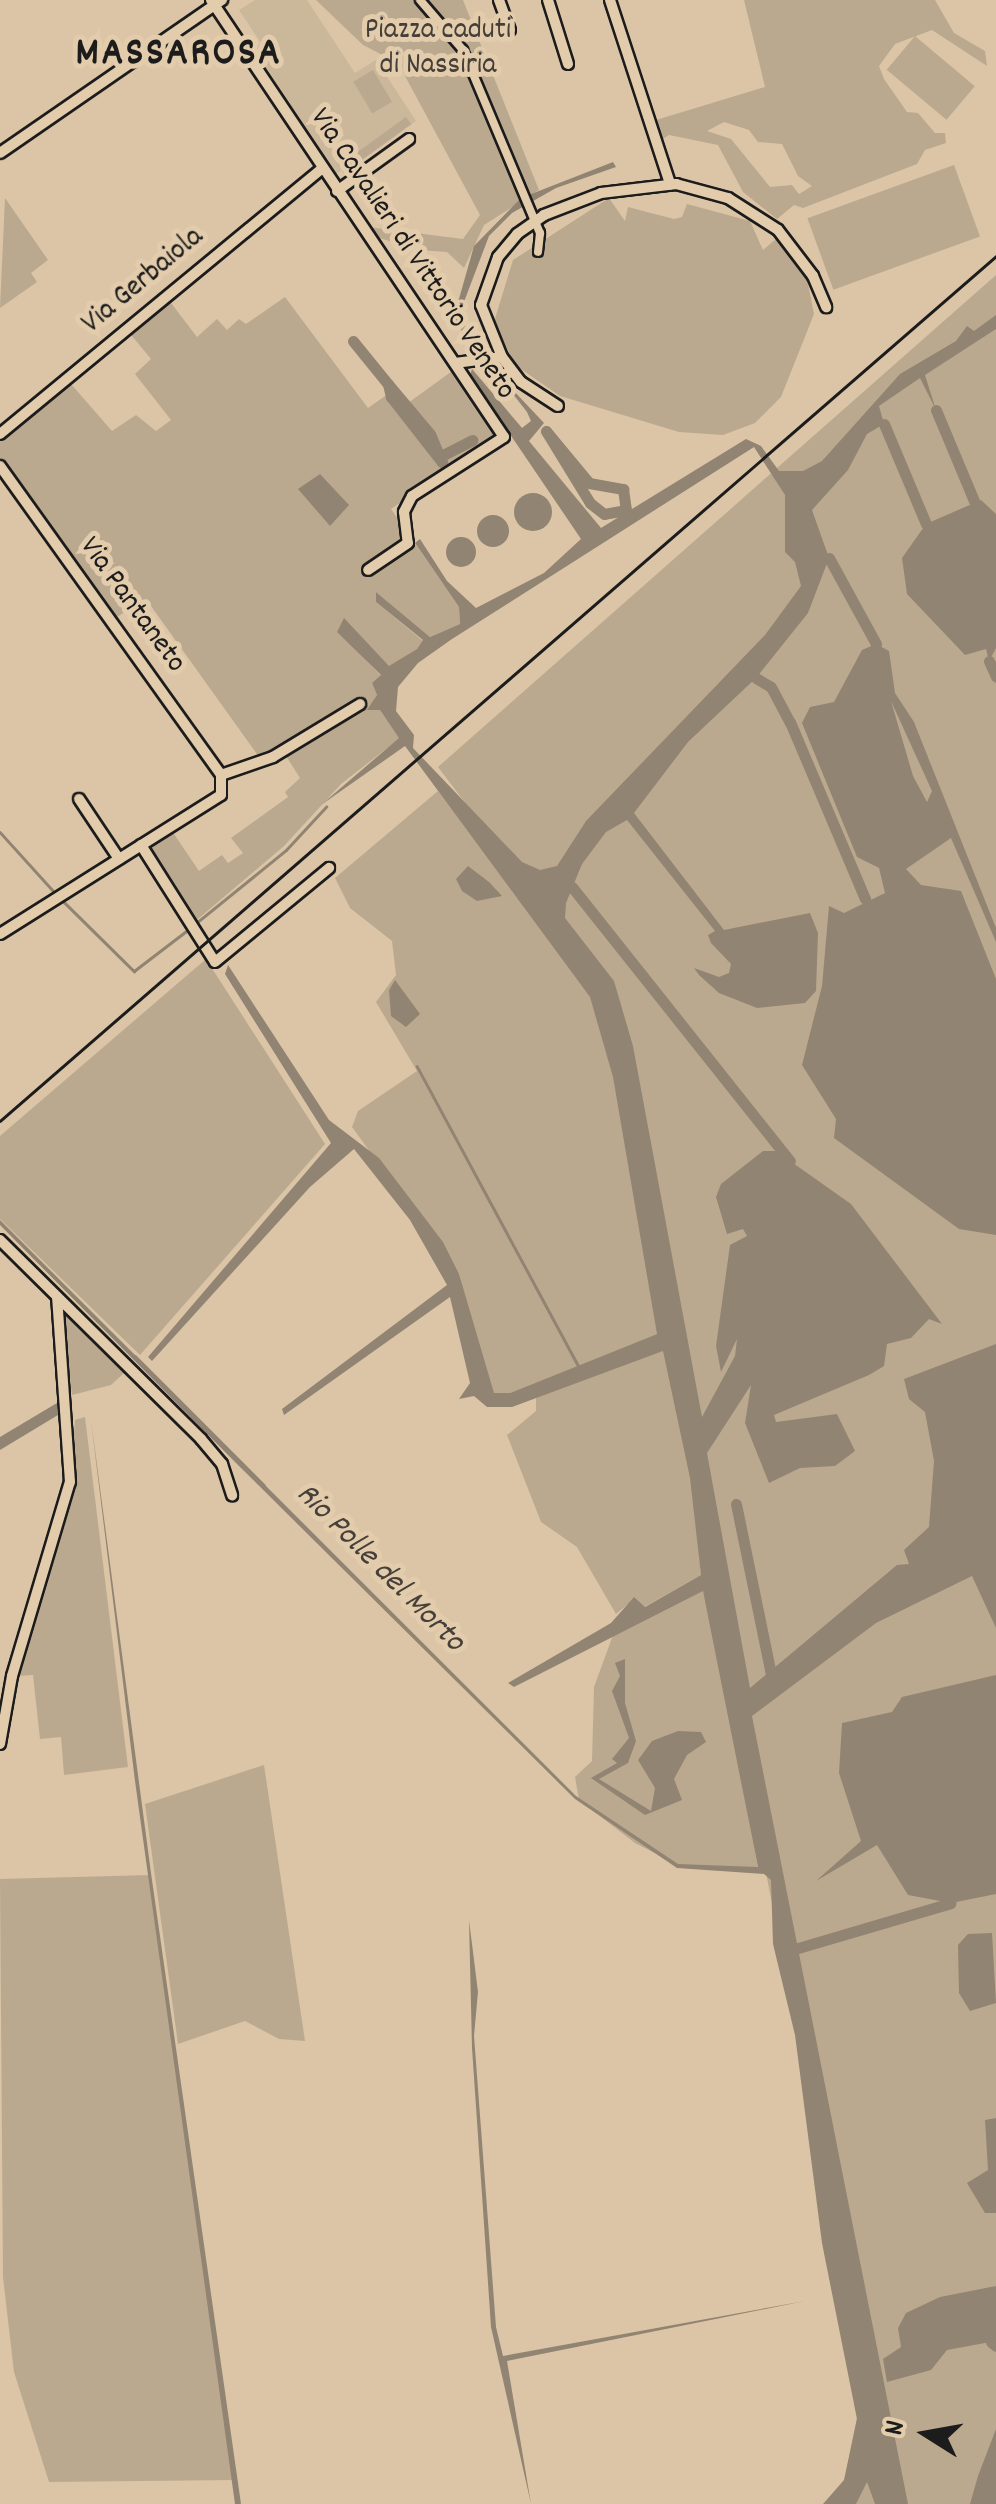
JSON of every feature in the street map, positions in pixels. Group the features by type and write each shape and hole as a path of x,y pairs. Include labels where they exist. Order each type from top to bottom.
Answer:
{"street":[{"path":"420,0 452,30 535,222 538,252"},
{"path":"499,0 510,30"},
{"path":"548,0 568,64"},
{"path":"610,0 670,184"},
{"path":"0,152 216,2"},
{"name":"Via Cavalieri di Vittorio Veneto","path":"216,2 322,169 504,437 412,496 404,512 408,543 368,570"},
{"path":"337,191 409,139"},
{"name":"Via Gerbaiola","path":"0,434 322,169"},
{"path":"558,406 520,382 502,357 481,305 498,257 535,222 601,193 670,184 713,193 760,214 804,263 826,307"},
{"path":"455,363 502,357"},
{"name":"Via Pantaneto","path":"0,466 221,776"},
{"path":"0,934 220,795 221,776 273,758 360,704"},
{"path":"79,799 119,859"},
{"path":"141,845 215,962 227,958 328,868"},
{"path":"0,1240 201,1439 222,1464 232,1494"},
{"path":"0,1744 12,1676 70,1482 57,1297"}],"shaded area":[{"path":"255,0 307,0 355,73 376,60 416,121 336,174 254,49 261,43 239,10"},
{"path":"613,162 616,167 556,188 512,213 489,236 459,315 484,358 453,320 474,246 521,198"},
{"path":"996,315 996,329 925,375 936,410 920,378 879,406 884,424 867,434 848,470 812,510 829,558 808,613 756,678 688,742 634,813 724,930 810,913 818,933 816,991 805,1003 757,1008 719,993 699,975 694,968 719,977 729,973 731,964 711,943 708,935 715,931 627,820 606,832 582,864 566,903 565,918 614,981 633,1046 702,1417 735,1356 737,1339 721,1372 716,1346 730,1245 747,1236 743,1229 727,1234 716,1197 721,1184 763,1151 776,1151 851,1204 942,1324 929,1319 911,1338 887,1344 884,1366 774,1415 776,1422 837,1414 855,1451 835,1466 800,1468 769,1483 745,1423 751,1385 707,1453 750,1688 897,1565 909,1564 904,1550 929,1527 934,1461 925,1412 909,1399 904,1379 996,1344 996,1628 972,1576 876,1623 752,1716 908,2504 875,2504 867,2482 856,2504 823,2504 844,2480 857,2419 822,2243 795,2035 773,1944 771,1880 764,1874 677,1868 575,1799 238,1465 0,1225 0,1220 576,1796 678,1864 758,1867 703,1591 514,1687 508,1683 611,1623 634,1597 645,1607 701,1575 690,1478 663,1351 512,1407 487,1407 474,1396 459,1399 470,1383 450,1297 284,1415 282,1409 447,1285 410,1220 354,1149 310,1187 152,1361 148,1357 331,1143 225,974 228,965 329,1120 379,1158 443,1242 459,1274 494,1393 510,1393 657,1334 613,1077 590,997 405,746 321,805 399,738 380,710 367,710 377,695 372,683 381,675 337,632 344,618 389,666 417,649 423,640 376,602 376,592 430,637 460,624 459,607 415,543 420,539 447,581 476,608 544,573 581,539 470,375 472,369 522,428 531,421 527,412 494,370 544,423 529,441 601,528 746,439 761,446 779,471 803,471 822,461 900,374 956,341 967,326 974,331","holes":["754,447 785,495 785,552 795,562 801,586 765,635 586,821 557,866 540,870 522,862 413,748 414,735 396,711 398,687 418,663 452,639"]},
{"path":"320,474 349,505 330,526 298,489"},
{"path":"533,493 546,499 552,512 546,525 533,531 520,525 514,512 520,499"},
{"path":"981,500 996,514 996,648 989,661 986,649 965,655 907,594 902,558 926,524"},
{"path":"493,515 504,520 509,531 504,542 493,547 482,542 477,531 482,520"},
{"path":"461,537 472,541 476,552 472,563 461,567 450,563 446,552 450,541"},
{"path":"876,644 889,651 895,693 914,722 996,928 996,942 951,838 906,869 921,885 961,891 996,979 996,1235 959,1229 834,1138 836,1119 802,1065 822,986 829,906 844,913 885,893 879,868 857,857 802,723 810,707 834,702 862,650","holes":["891,701 932,791 927,802 913,776"]},
{"path":"468,866 502,896 477,901 462,891 456,879"},
{"path":"395,980 420,1014 406,1027 391,1016 389,990"},
{"path":"62,1400 63,1412 0,1450 0,1437"},
{"path":"91,1420 241,2504 235,2504 135,1781"},
{"path":"625,1659 625,1703 636,1741 628,1763 599,1779 651,1811 655,1788 638,1760 652,1741 678,1731 701,1732 706,1742 687,1755 674,1779 682,1800 645,1815 591,1778 617,1763 612,1759 629,1738 612,1691 620,1676 615,1663"},
{"path":"996,1675 996,1894 951,1903 908,1895 877,1845 816,1881 861,1841 839,1773 842,1723 892,1712 902,1697"},
{"path":"469,1920 478,1992 474,2036 496,2327 503,2356 805,2301 507,2361 531,2504 491,2327 472,2048"},
{"path":"992,1933 996,2003 970,2011 959,1993 958,1945 968,1934"},
{"path":"996,2118 996,2213 985,2213 967,2183 988,2170 985,2120"},
{"path":"996,2286 996,2341 947,2350 931,2370 887,2382 883,2359 901,2347 898,2328 906,2313 940,2297"},
{"path":"996,2429 996,2504 970,2504 978,2476"}],"green space":[{"name":"Piazza caduti di Nassiria","path":"316,0 463,0 539,190 484,225 464,268 447,252 419,250 373,236 368,227 463,239 480,215 398,63 363,45"},
{"path":"744,0 935,0 954,33 985,51 987,66 932,30 895,44 879,66 884,79 907,112 918,113 935,133 945,133 946,143 925,150 917,164 803,208 794,205 777,219 743,192 718,145 669,135 661,140 656,120 765,87","holes":["724,122 749,130 758,142 782,144 798,176 812,186 799,194 792,185 770,187 731,139 707,131"]},
{"path":"915,36 975,86 946,120 887,70"},
{"path":"373,70 392,102 372,114 353,82"},
{"path":"406,117 411,124 344,173 339,166"},
{"path":"954,165 980,236 833,290 807,218"},
{"path":"5,198 48,260 31,273 37,282 0,308"},
{"path":"609,198 625,221 628,207 674,219 682,217 687,204 750,221 763,250 777,238 806,274 814,314 781,397 755,423 723,435 679,432 560,396 515,365 494,322 513,260"},
{"path":"996,275 996,2504 825,2504 844,2482 857,2417 813,2110 697,1525 701,1575 644,1607 628,1604 616,1614 577,1547 541,1522 507,1435 536,1411 536,1397 663,1350 657,1334 510,1393 494,1393 487,1385 459,1274 352,1127 358,1111 417,1071 376,1002 396,975 392,941 350,908 335,878 438,791 587,990 580,954 438,767"},
{"path":"285,297 368,408 388,394 401,408 455,369 499,435 391,509 459,607 460,624 430,637 376,592 376,602 423,641 389,667 353,632 345,627 339,632 381,676 372,683 377,695 369,709 380,710 400,738 341,784 284,846 192,924 146,847 172,831 199,871 222,855 228,863 243,853 231,838 288,797 285,792 300,778 281,748 259,757 146,599 112,620 0,459 0,440 71,384 112,431 136,415 156,431 171,420 135,374 151,359 127,330 168,299 197,337 217,319 227,330 239,319 246,324"},
{"path":"206,959 325,1144 140,1355 0,1219 0,1136"},
{"path":"62,1310 124,1373 111,1385 72,1395"},
{"path":"85,1417 128,1767 64,1775 61,1737 40,1739 33,1675 18,1676 69,1506 75,1420"},
{"path":"703,1590 758,1868 684,1868 635,1843 579,1800 575,1777 592,1761 594,1687 613,1635"},
{"path":"264,1765 305,2041 279,2039 245,2021 178,2044 145,1804"},
{"path":"150,1875 235,2480 49,2482 14,2372 3,2277 0,1879"}],"waterway":[{"path":"353,341 388,384"},
{"path":"388,384 430,434 442,462 391,397 388,384"},
{"path":"936,410 974,501"},
{"path":"884,424 926,524"},
{"path":"546,431 589,483 623,489 626,510 604,514 590,503 546,431"},
{"path":"443,455 472,440"},
{"path":"829,558 876,644"},
{"path":"989,661 996,677"},
{"path":"756,678 771,687 790,722 865,899"},
{"path":"195,924 286,850 326,807"},
{"path":"0,832 56,894"},
{"path":"572,887 790,1161"},
{"path":"61,899 134,971 189,929"},
{"path":"417,1066 579,1367"},
{"name":"Rio Polle del Morto","path":"135,1356 264,1485"},
{"path":"736,1504 771,1674"},
{"path":"798,1948 951,1903"},
{"path":"991,2342 996,2346"}],"railway":[{"path":"0,1121 996,256"}],"district":[{"name":"MASSAROSA","path":"179,56"}]}
